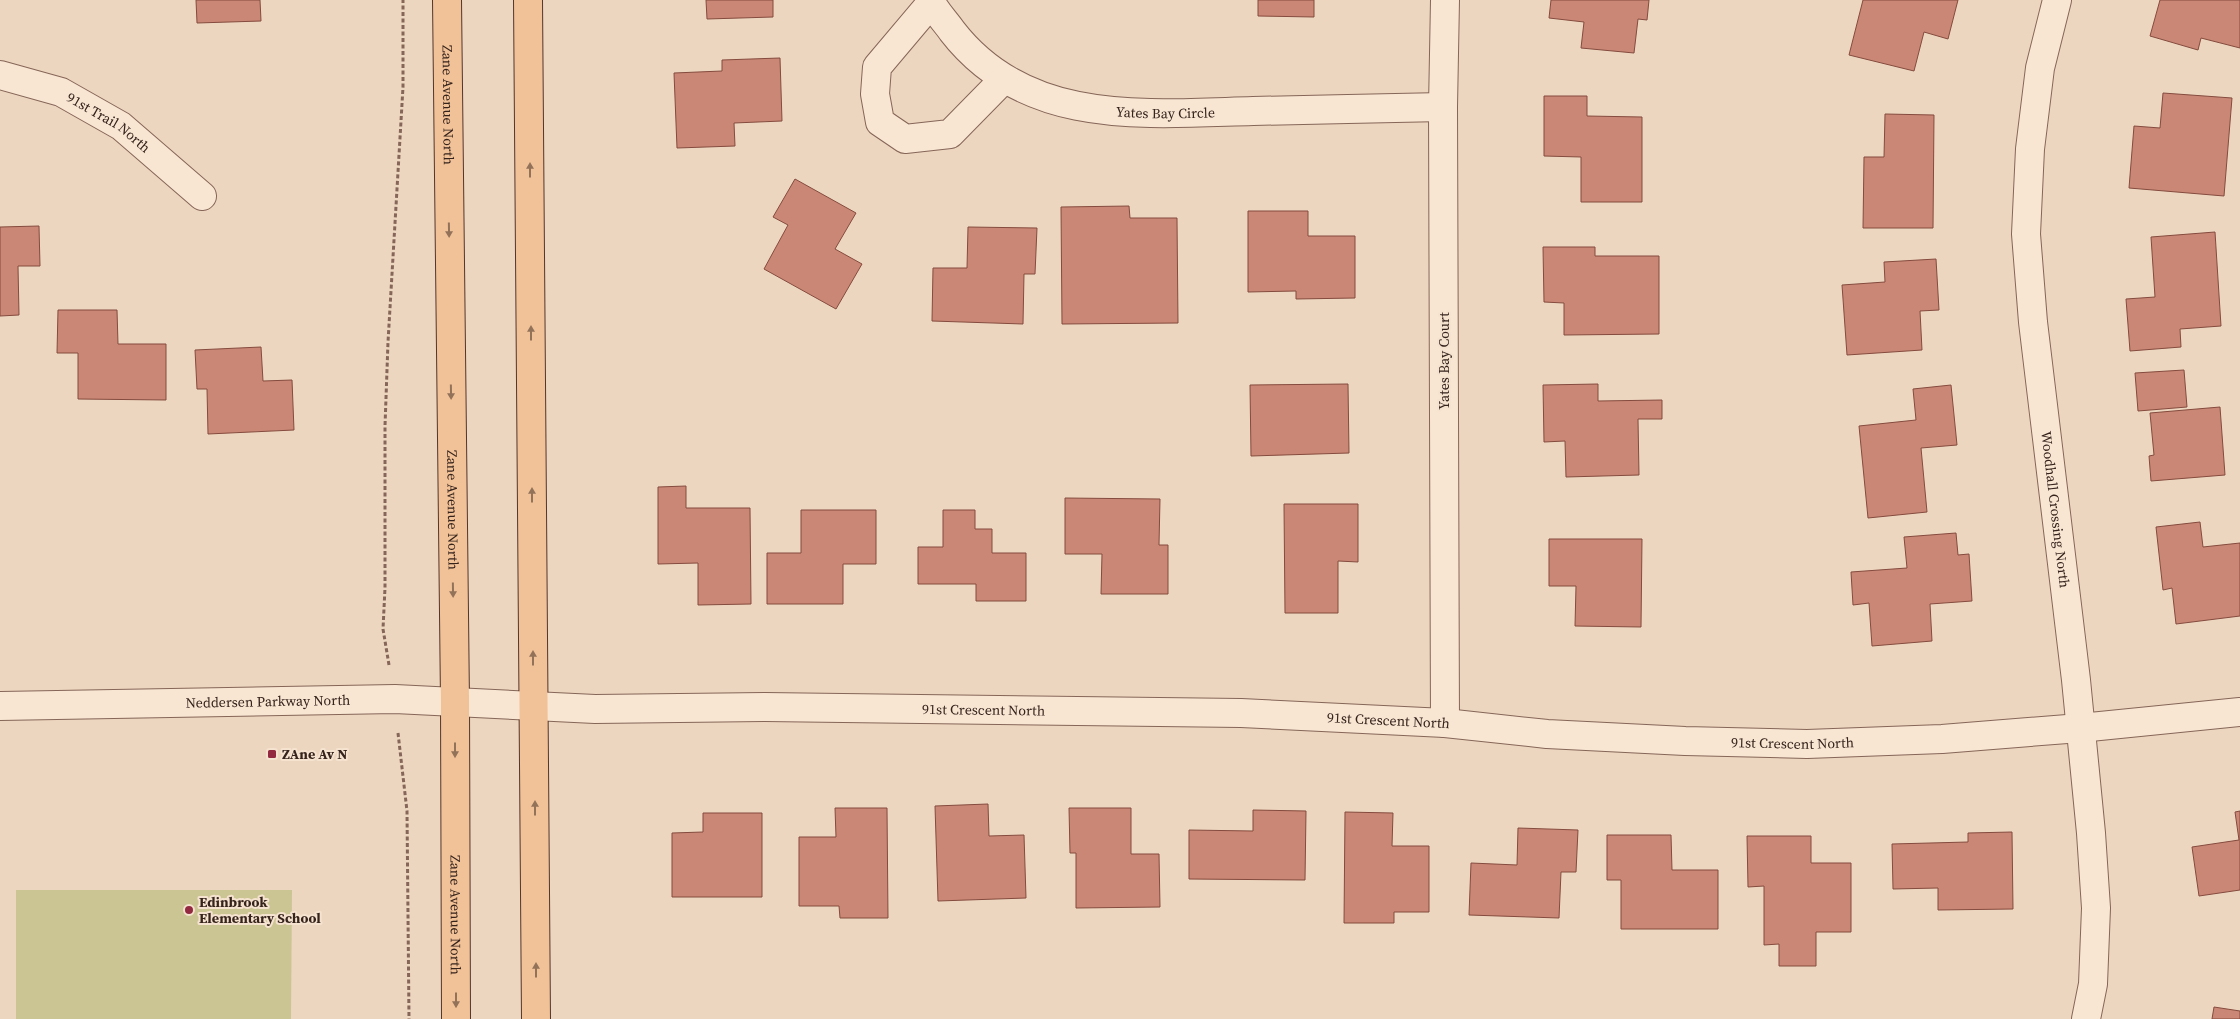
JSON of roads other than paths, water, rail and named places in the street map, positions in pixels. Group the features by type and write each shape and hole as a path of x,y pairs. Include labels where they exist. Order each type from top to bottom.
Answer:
{"main road":[{"name":"Zane Avenue North","path":"447,0 455,701 456,1019"},
{"path":"528,0 536,1019"}],"street":[{"name":"Yates Bay Court","path":"1445,0 1443,107 1445,723"},
{"name":"Woodhall Crossing North","path":"2057,0 2040,68 2030,149 2026,234 2033,322 2080,728 2096,908 2093,984 2086,1019"},
{"name":"Yates Bay Circle","path":"930,2 967,50 1004,79 1040,96 1083,108 1138,114 1443,107"},
{"path":"930,2 877,67 875,94 880,122 905,139 950,134 1004,79"},
{"name":"91st Trail North","path":"0,75 61,92 121,126 202,196"},
{"name":"Neddersen Parkway North","path":"0,706 395,699 534,706"},
{"name":"91st Crescent North","path":"534,706 616,710 765,707 1242,713 1445,723 1547,734 1685,741 1807,744 1942,739 2240,712"}],"place":[{"name":"ZAne Av N","path":"272,754"},
{"name":"Edinbrook Elementary School","path":"189,910"}]}
